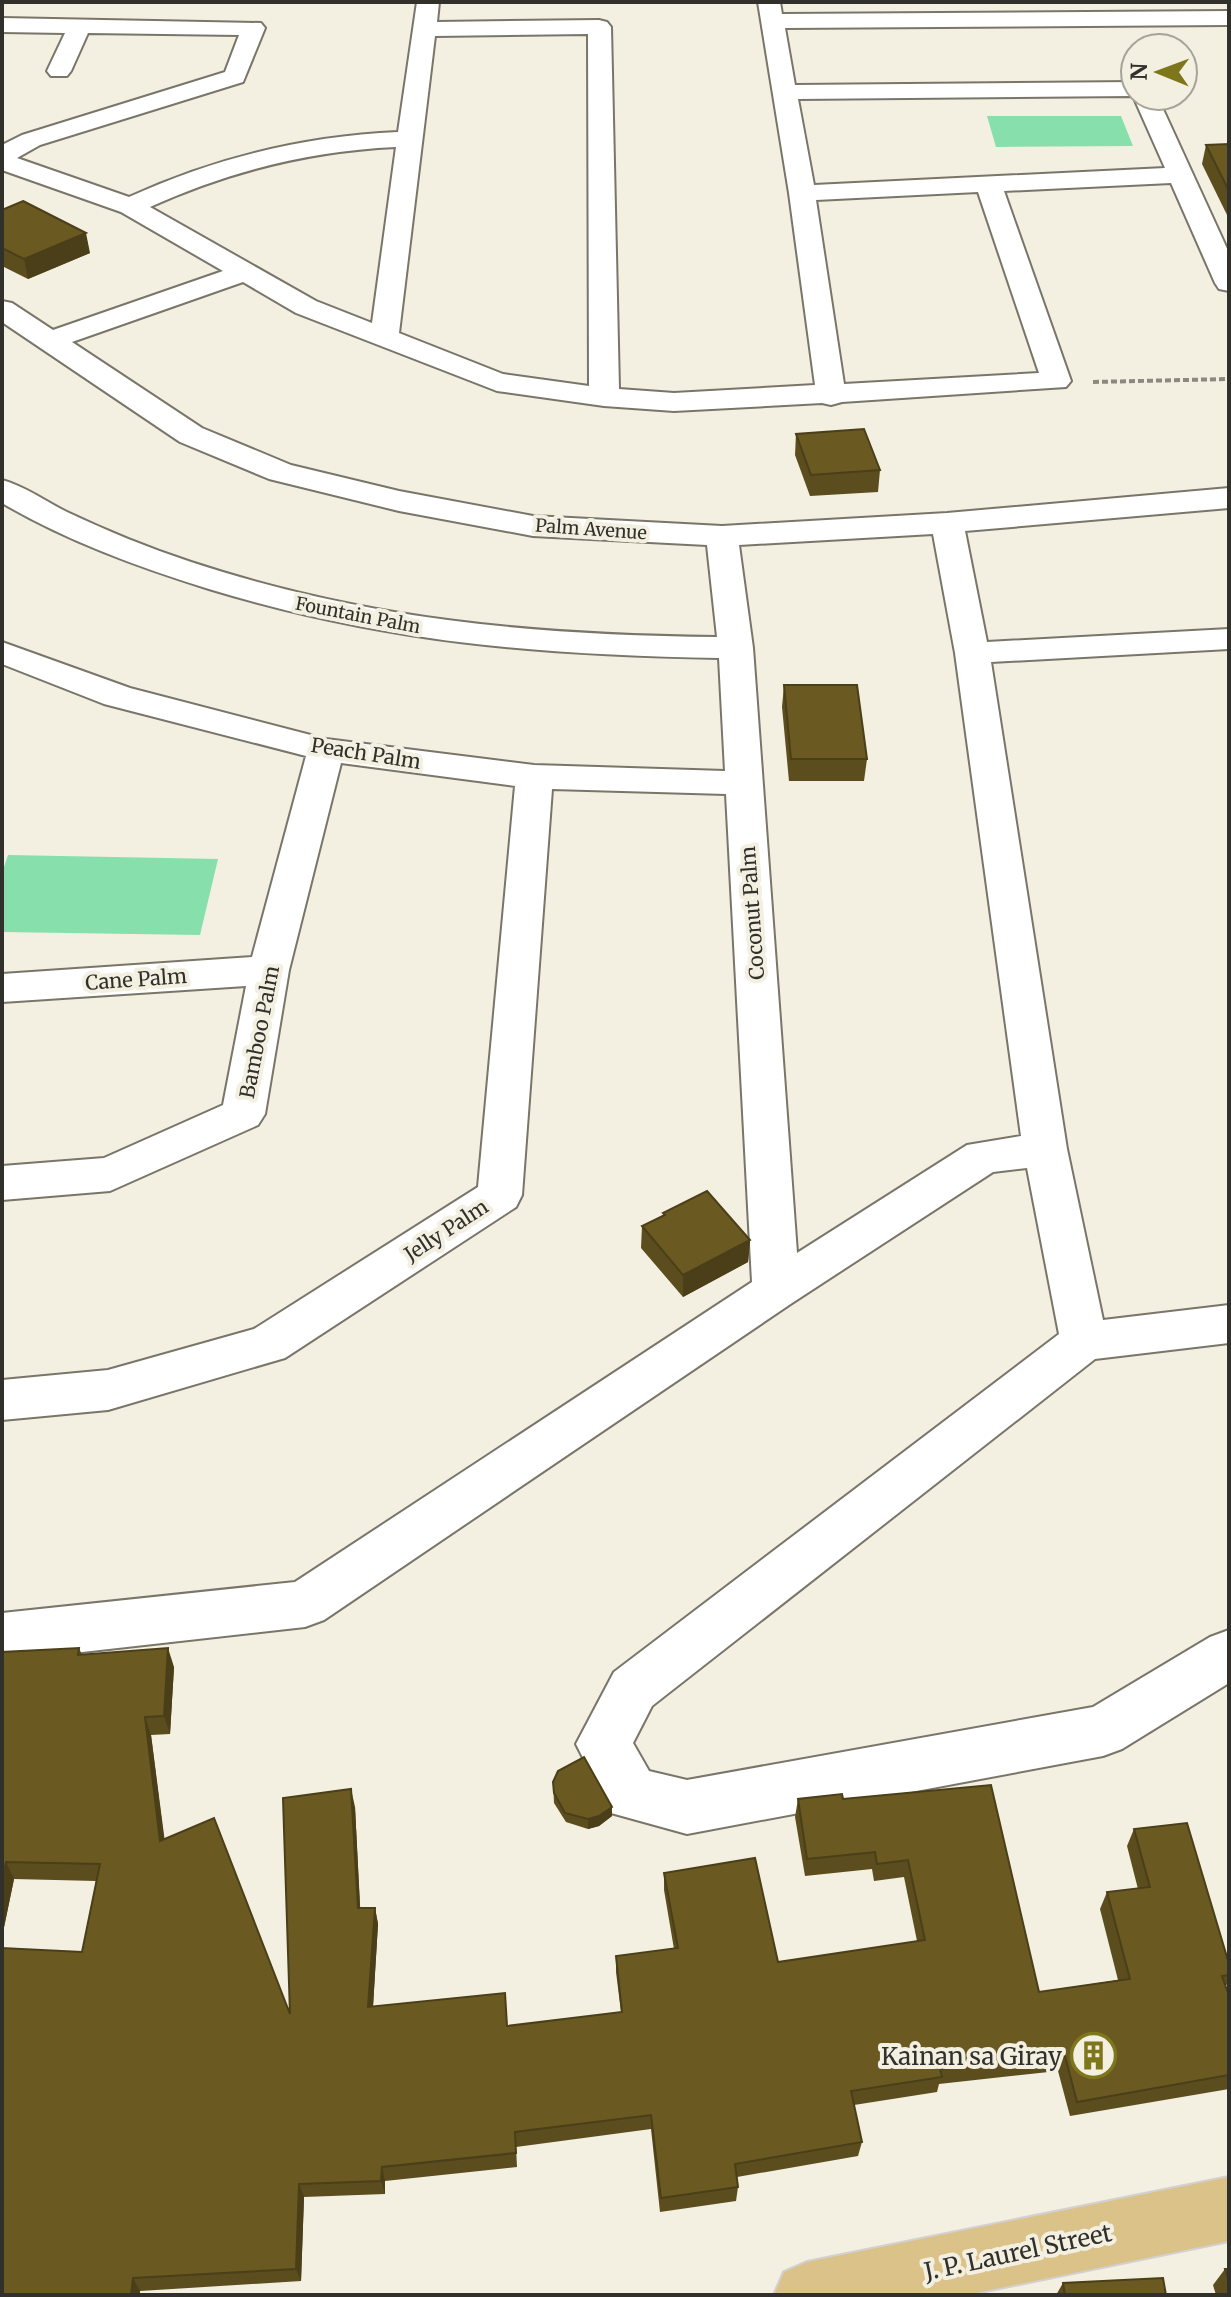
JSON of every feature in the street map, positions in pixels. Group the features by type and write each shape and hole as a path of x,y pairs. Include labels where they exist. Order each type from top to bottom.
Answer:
{"main road":[{"name":"J. P. Laurel Street","path":"807,2295 1229,2209"}],"street":[{"path":"384,338 428,2"},
{"path":"831,396 802,193 771,11 1229,18"},
{"path":"2,25 253,28 235,77 31,140 2,158"},
{"path":"59,71 80,26"},
{"path":"424,29 599,27 604,397"},
{"path":"785,92 1119,89"},
{"path":"1152,112 1229,283"},
{"path":"130,206 206,174 309,148 349,141 408,139"},
{"path":"2,158 130,206 306,307 497,382 604,397 674,402 831,396 1056,381 988,184"},
{"path":"802,193 1180,175"},
{"path":"51,340 243,273"},
{"name":"Palm Avenue","path":"2,309 191,435 280,472 399,501 533,526 722,536 947,523 1229,498"},
{"name":"Fountain Palm","path":"2,490 72,527 153,561 270,597 348,615 552,643 736,648"},
{"path":"947,523 972,653 1045,1149 1084,1341"},
{"name":"Coconut Palm","path":"722,536 736,648 776,1290"},
{"path":"972,653 1229,639"},
{"name":"Peach Palm","path":"2,652 117,696 326,750 534,777 743,783"},
{"name":"Bamboo Palm","path":"2,1183 110,1174 243,1114 269,970 326,750"},
{"name":"Jelly Palm","path":"2,1400 108,1390 268,1344 500,1195 534,777"},
{"name":"Cane Palm","path":"2,988 269,970"},
{"path":"2,1637 305,1604 776,1290 983,1157 1045,1149"},
{"path":"1229,1324 1084,1341 633,1689 604,1744 631,1794 687,1807 1103,1731 1229,1654"}],"path":[{"path":"1056,381 1229,379"}],"green space":[{"path":"987,116 1121,116 1133,146 996,147"},
{"path":"8,855 218,859 200,935 2,932 2,873"}],"building":[{"path":"1229,144 1229,191 1206,145"},
{"path":"23,201 86,233 24,259 2,248 2,210"},
{"path":"864,429 880,470 811,475 796,434"},
{"path":"784,685 857,685 867,759 791,759"},
{"path":"707,1191 750,1240 683,1275 642,1226"},
{"path":"79,1648 78,1655 168,1648 164,1716 145,1717 160,1841 214,1818 290,2014 283,1798 351,1789 358,1908 375,1908 368,2007 505,1993 507,2026 622,2012 616,1956 678,1948 664,1873 755,1858 778,1962 925,1940 908,1860 877,1864 875,1852 807,1859 798,1799 842,1794 843,1799 991,1785 1039,1992 1130,1979 1107,1892 1150,1887 1134,1829 1187,1823 1229,1964 1229,1975 1222,1976 1229,1996 1229,2075 1077,2102 1065,2056 940,2069 942,2077 851,2091 862,2142 735,2164 738,2187 661,2198 651,2115 515,2132 516,2153 382,2167 381,2181 299,2184 296,2269 133,2278 131,2295 2,2295 2,1948 82,1952 100,1864 6,1862 2,1879 2,1652"},
{"path":"584,1757 612,1807 588,1819 565,1813 554,1793 553,1782 558,1771"},
{"path":"1163,2278 1166,2295 1065,2295 1063,2283"}],"place":[{"name":"Kainan sa Giray","path":"1093,2056"}]}
